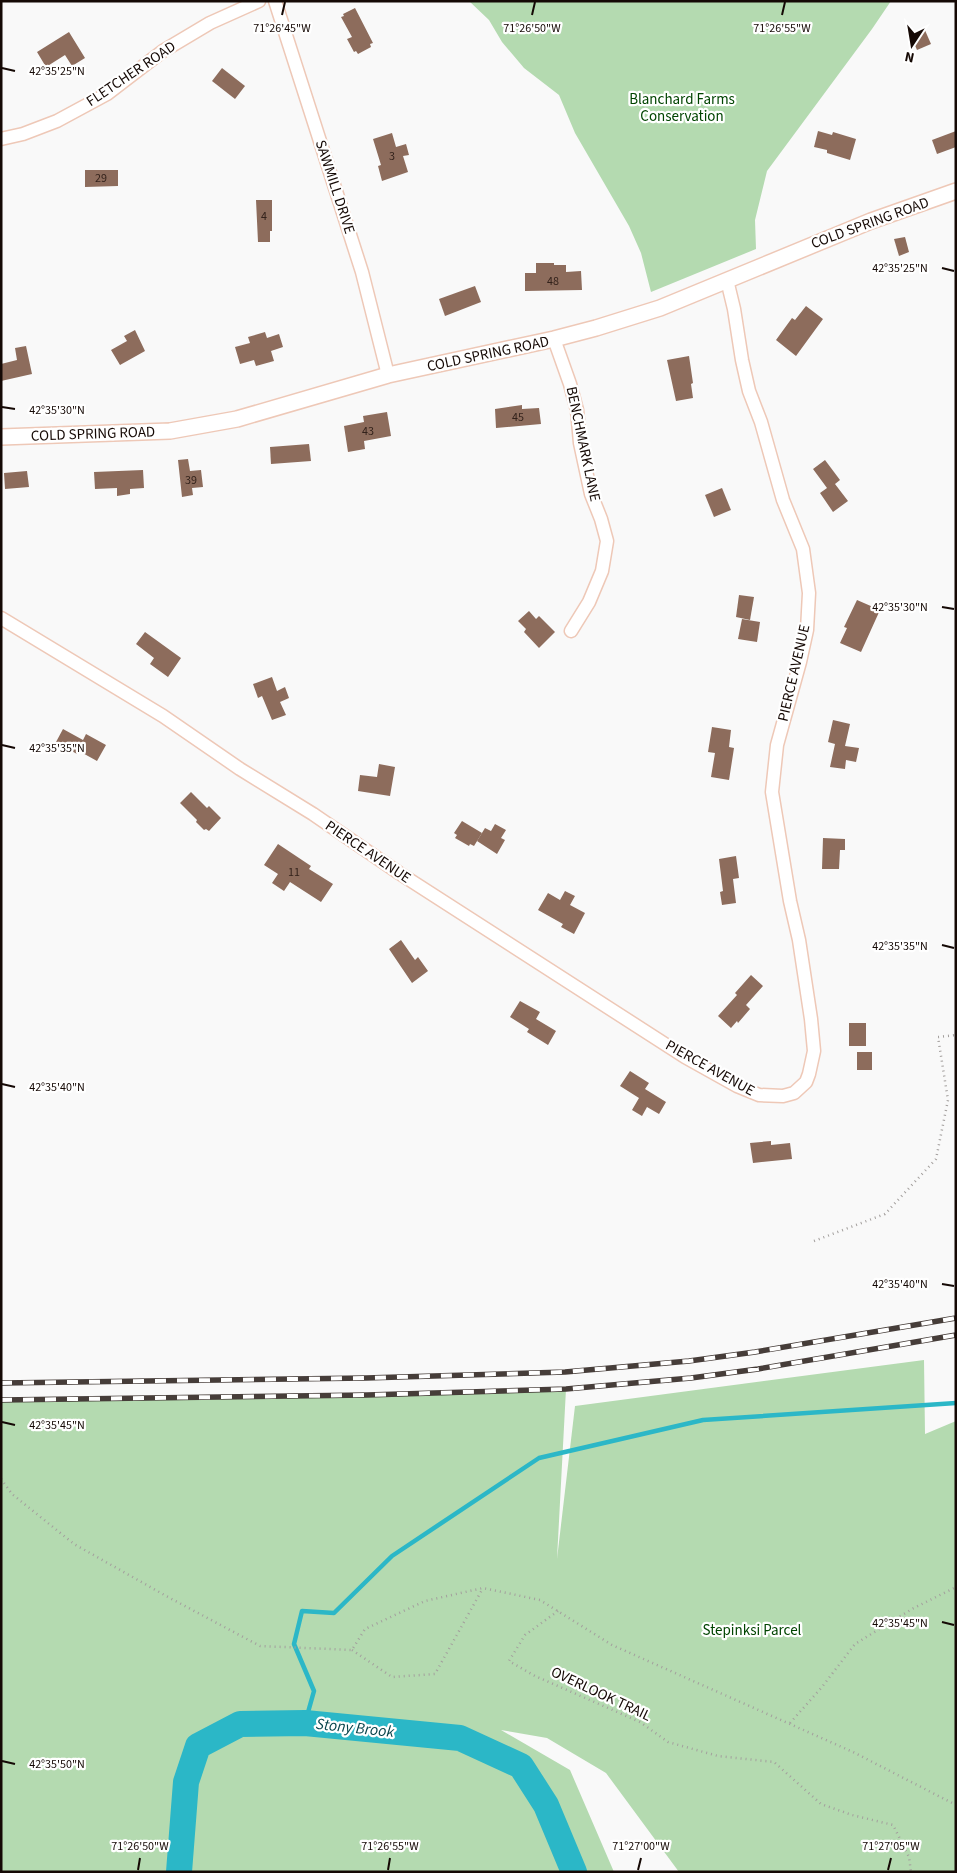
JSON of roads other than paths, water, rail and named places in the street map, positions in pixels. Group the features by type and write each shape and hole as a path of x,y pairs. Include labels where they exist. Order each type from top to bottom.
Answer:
{"street":[{"name":"FLETCHER ROAD","path":"1,139 23,134 57,121 107,94 162,51 178,41 210,23 259,1"},
{"name":"SAWMILL DRIVE","path":"275,1 362,272 388,375"},
{"name":"COLD SPRING ROAD","path":"1,437 180,429 237,420 388,375 554,339 660,308 871,221 956,191"},
{"name":"PIERCE AVENUE","path":"1,618 163,716 399,873 685,1057 737,1086 759,1095 783,1096 794,1093 806,1082 810,1074 814,1051 799,940 790,901 772,792 777,745 807,630 809,594 803,549 783,500 761,422 749,391 727,280"},
{"name":"BENCHMARK LANE","path":"554,339 577,410 580,443 590,494 601,519 607,541 602,571 589,602 571,631"}],"waterway":[{"path":"305,1723 314,1691 294,1644 302,1611 334,1613 392,1556 539,1458 703,1420 956,1403"},
{"name":"Stony Brook","path":"179,1872 186,1782 198,1746 240,1724 305,1723 460,1738 521,1766 546,1805 574,1872"}],"railway":[{"path":"1,1383 366,1378 565,1372 689,1361 755,1352 956,1318"},
{"path":"1,1400 367,1395 566,1389 691,1378 758,1369 956,1335"}],"park label":[{"name":"Blanchard Farms Conservation","path":"682,108"},
{"name":"Stepinksi Parcel","path":"752,1630"}]}
